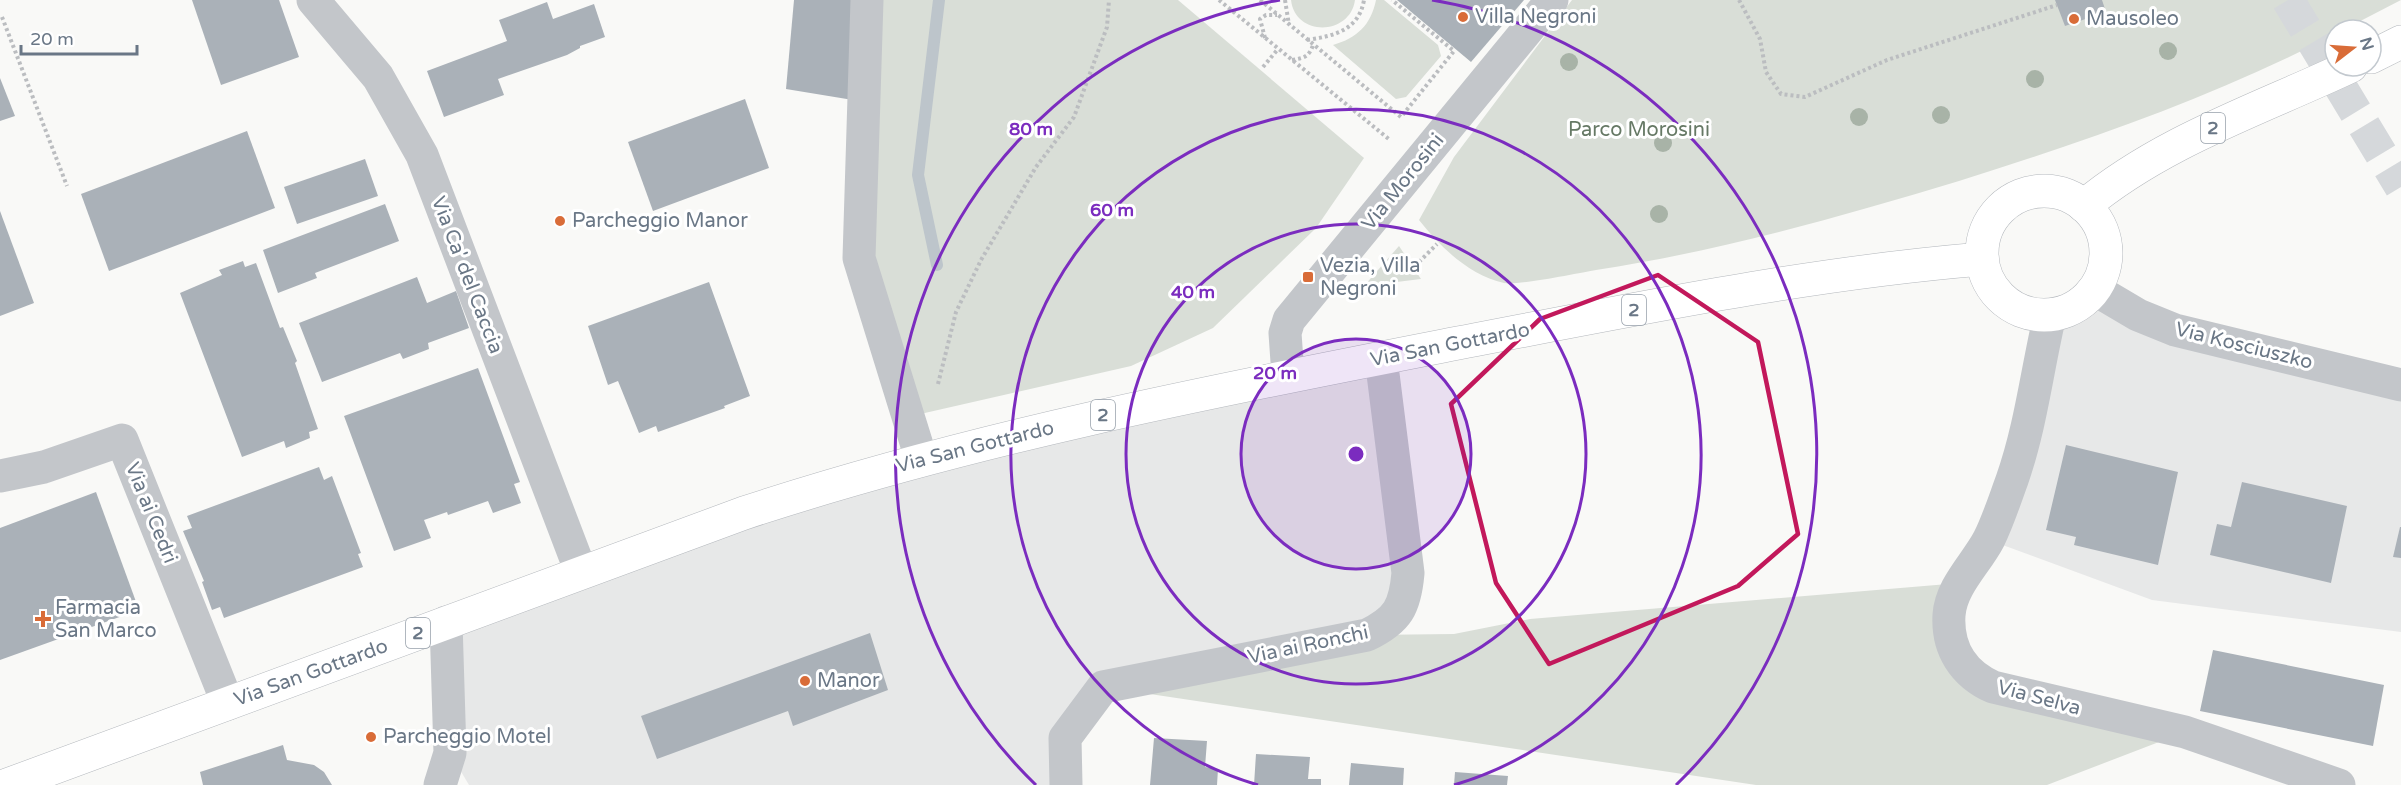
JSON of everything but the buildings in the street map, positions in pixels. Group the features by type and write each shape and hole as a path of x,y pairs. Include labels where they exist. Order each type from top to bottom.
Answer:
{"main road":[{"path":"2383,51 2401,42"},
{"name":"2","path":"2084,206 2116,180 2152,158 2325,78"},
{"path":"2045,191 2066,195 2084,206 2101,231 2105,246 2102,276 2094,289 2082,302 2067,311 2050,315 2030,314 2004,300 1986,278 1982,258 1983,238 1992,219 2006,203 2024,194 2045,191"},
{"name":"Via San Gottardo","path":"7,785 755,509 831,485 987,442 1288,376 1817,277 1982,258"}],"street":[{"name":"Via Ca' del Caccia","path":"313,0 378,77 422,155 581,572"},
{"path":"867,0 859,258 920,455 919,461"},
{"name":"Via Morosini","path":"1288,376 1285,333 1289,320 1552,0"},
{"name":"Via Kosciuszko","path":"2094,289 2138,315 2175,330 2401,385"},
{"name":"Via Selva","path":"2050,315 2028,425 2013,477 1989,540 1960,583 1949,613 1951,640 1958,658 1968,672 1993,687 2185,732 2339,785"},
{"name":"Via ai Ronchi","path":"1066,785 1065,738 1103,687 1367,635 1384,626 1399,612 1405,599 1408,573 1381,358"},
{"name":"Via ai Cedri","path":"0,476 44,467 122,440 228,704"},
{"path":"441,785 450,753 446,622"}],"path":[{"path":"936,389 956,312 981,260 1036,167 1074,117 1107,27 1109,0"},
{"path":"1219,0 1400,147"},
{"path":"1260,0 1401,117 1454,51 1392,0"},
{"path":"1285,0 1289,25"},
{"path":"1307,40 1344,32 1359,18 1364,0"},
{"path":"1739,0 1760,39 1766,72 1781,94 1805,97 1887,60 2057,5"},
{"path":"1265,38 1260,20 1266,15 1278,15"},
{"path":"2,17 67,186"},
{"path":"1291,60 1304,58 1310,54 1313,45"},
{"path":"1263,67 1278,49"},
{"path":"1419,261 1437,244"}],"highlighted area":[{"path":"1658,275 1758,342 1798,534 1738,586 1549,664 1496,583 1451,404 1540,319"}],"shaded area":[{"path":"2094,289 2401,385 2401,632 2152,600 1989,540 2039,374 2067,311"},
{"path":"1381,358 1399,612 1103,687 1065,738 1066,785 469,785 450,753 446,622 744,513"}],"green space":[{"path":"877,0 1178,0 1364,158 1316,228 1213,328 1131,366 916,415 873,257"},
{"path":"1291,0 1355,0 1351,12 1343,20 1334,26 1323,27 1312,26 1302,21 1295,12"},
{"path":"1376,0 1384,0 1438,45 1441,56 1406,97 1396,99 1333,45 1349,39 1362,29 1371,17"},
{"name":"Parco Morosini","path":"1572,0 2401,0 2366,18 2323,18 2323,40 2244,78 2198,97 2055,150 1825,220 1688,253 1548,279 1504,283 1479,274 1446,250 1419,220 1454,157"},
{"path":"1399,246 1421,279 1364,286"},
{"path":"1960,583 1968,672 2185,732 2047,785 1756,785 1103,687 1367,635 1454,634 1530,619"}],"waterway":[{"path":"937,265 918,175 939,0"}],"tunnel":[{"path":"2288,0 2401,187"}],"place":[{"name":"Villa Negroni","path":"1463,17"},
{"name":"Mausoleo","path":"2074,19"},
{"name":"Parcheggio Manor","path":"560,221"},
{"name":"Vezia, Villa Negroni","path":"1308,277"},
{"name":"Farmacia San Marco","path":"43,619"},
{"name":"Manor","path":"805,681"},
{"name":"Parcheggio Motel","path":"371,737"}]}
